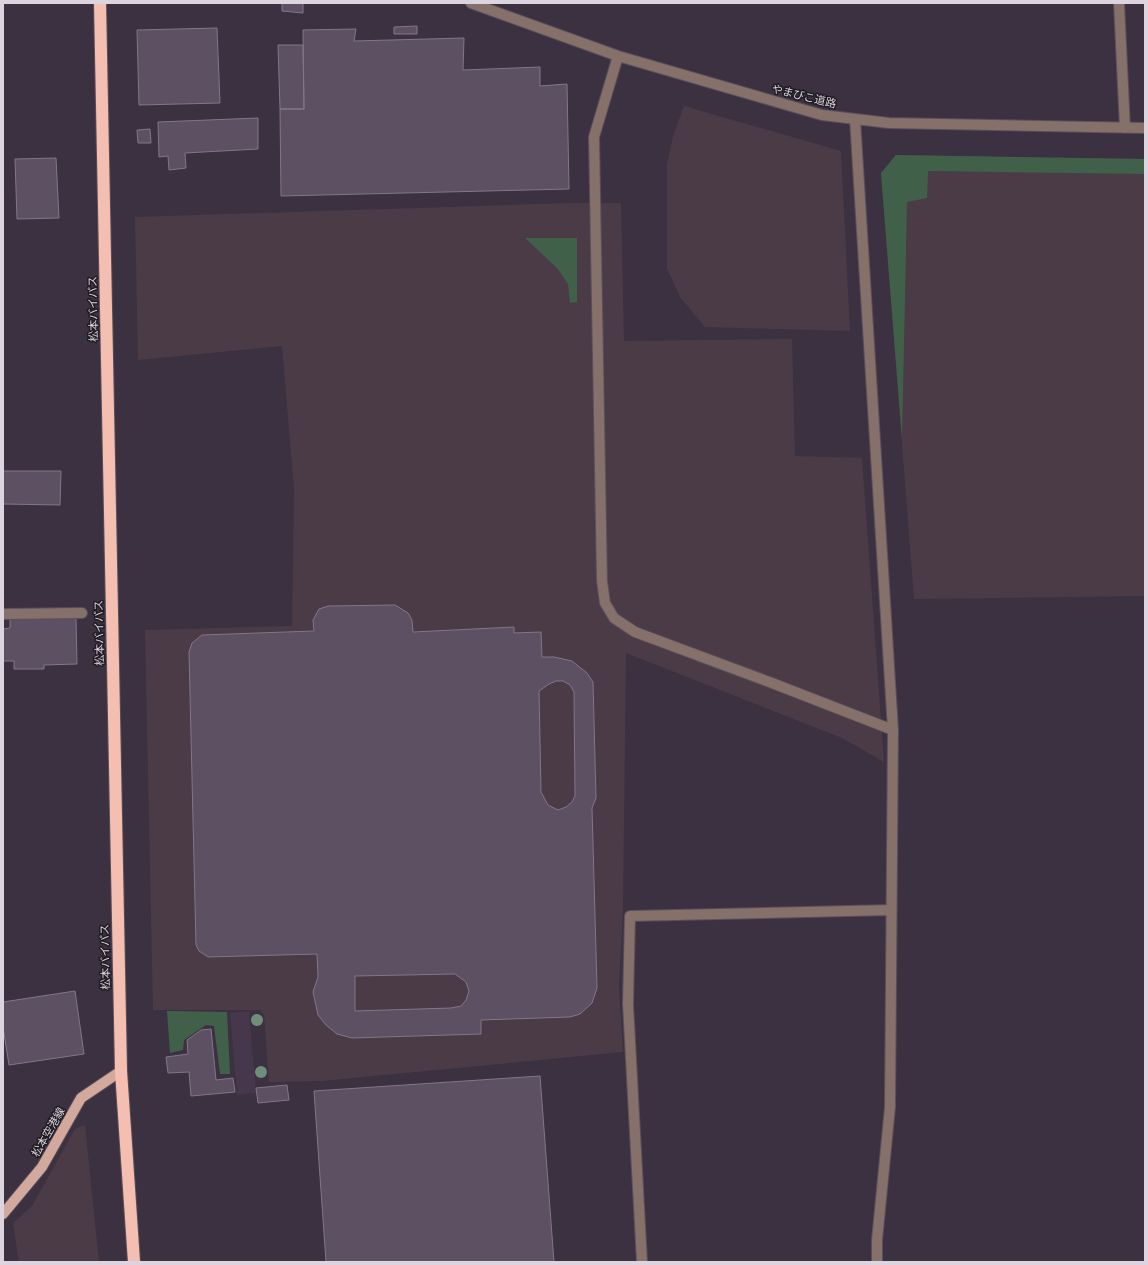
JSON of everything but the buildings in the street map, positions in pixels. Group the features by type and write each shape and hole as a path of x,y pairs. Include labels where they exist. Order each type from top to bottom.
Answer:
{"highway":[{"name":"松本バイパス","path":"100,3 121,1071 134,1262"}],"main road":[{"name":"松本空港線","path":"3,1214 42,1167 81,1098 121,1071"}],"street":[{"name":"やまびこ道路","path":"471,3 618,56 822,115 889,123 1145,128"},
{"path":"1120,3 1125,128"},
{"path":"618,56 594,137 602,581 605,603 614,618 635,632 893,730"},
{"path":"855,119 893,730 890,1107 877,1240 877,1262"},
{"path":"3,614 82,613"},
{"path":"642,1262 628,1004 630,916 891,910"}],"shaded area":[{"path":"684,106 841,151 850,331 705,327 680,297 667,268 667,164 673,136"},
{"path":"896,155 1145,159 1145,596 914,599 881,173"},
{"path":"570,203 621,203 624,341 792,339 795,456 862,458 884,762 842,738 626,653 623,908 619,986 623,1052 322,1081 269,1082 264,1015 260,1010 153,1010 145,630 292,626 294,490 282,346 138,360 135,217"},
{"path":"249,1011 256,1093 237,1095 230,1013"},
{"path":"85,1125 99,1262 19,1262 13,1223 32,1206 75,1129"}],"green space":[{"path":"896,155 1145,159 1145,174 928,171 927,198 907,202 902,439 881,173"},
{"path":"525,238 577,238 577,302 570,303 568,284 557,268"},
{"path":"167,1011 227,1012 230,1074 220,1074 214,1026 206,1025 184,1040 183,1050 170,1053"}]}
